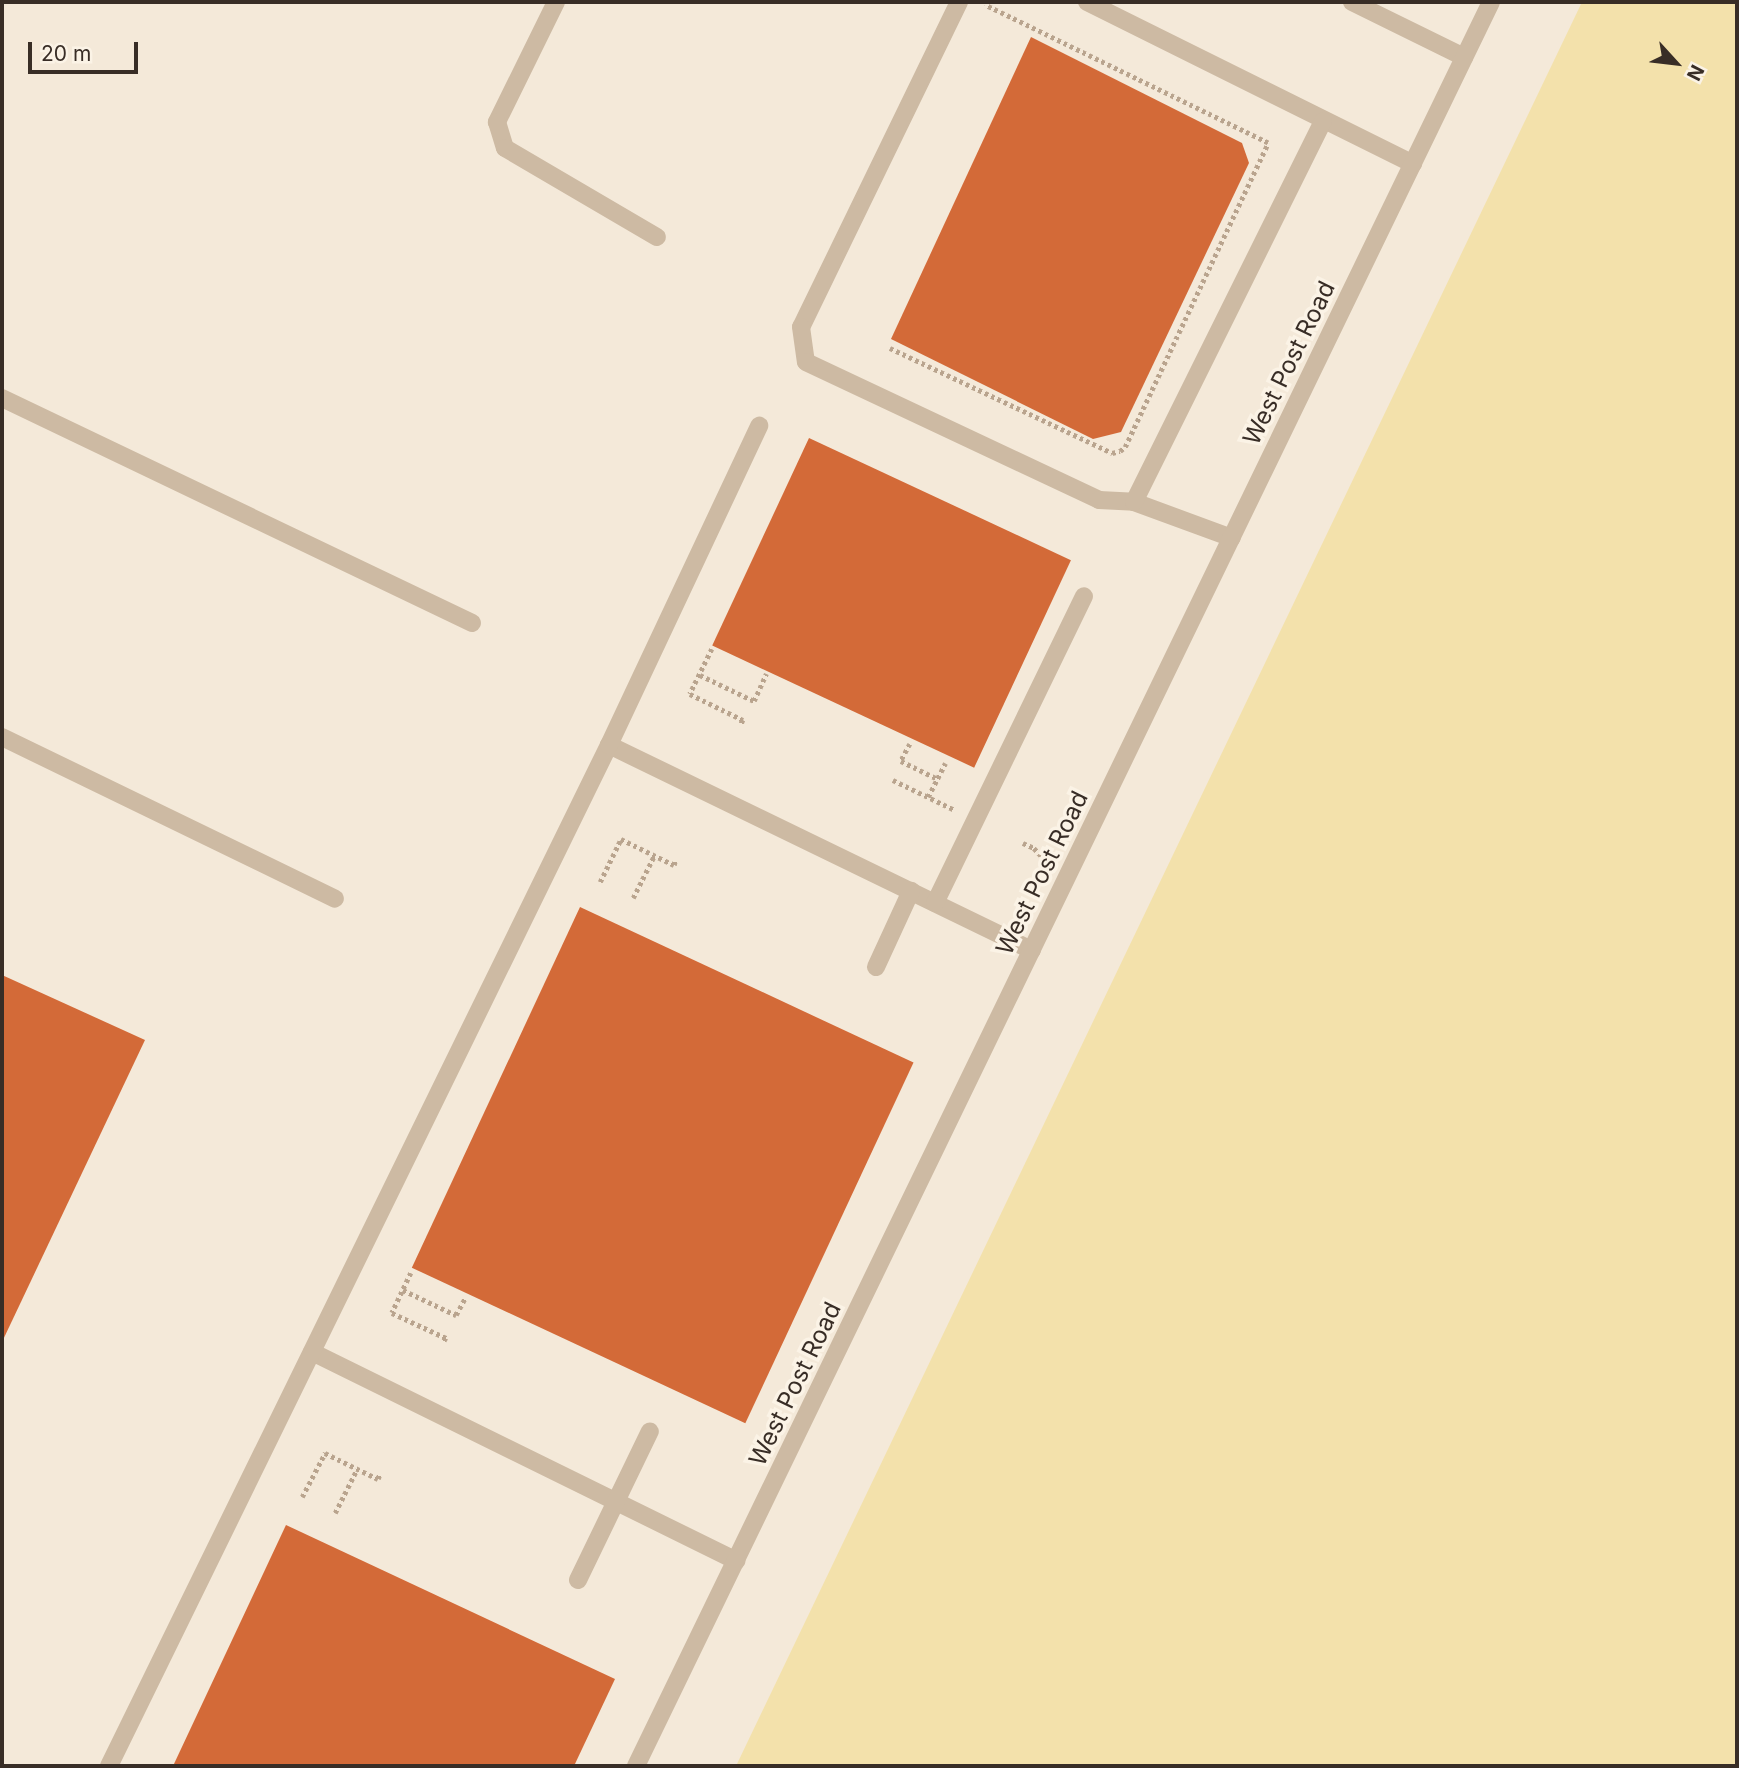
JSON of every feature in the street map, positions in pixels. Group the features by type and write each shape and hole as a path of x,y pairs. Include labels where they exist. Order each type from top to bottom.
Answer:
{"street":[{"path":"556,2 496,122 505,148 657,237"},
{"path":"959,2 801,327 806,362 1099,500 1134,502 1231,538"},
{"path":"1087,2 1413,164"},
{"path":"1352,2 1464,57"},
{"name":"West Post Road","path":"636,1766 1491,2"},
{"path":"1134,502 1323,121"},
{"path":"2,398 472,623"},
{"path":"110,1766 609,745 759,426"},
{"path":"935,903 1084,596"},
{"path":"2,737 335,899"},
{"path":"609,745 1032,950"},
{"path":"876,967 911,891"},
{"path":"312,1352 736,1561"},
{"path":"578,1580 650,1431"}],"path":[{"path":"890,348 1112,453 1120,451 1125,447 1268,143 977,2"},
{"path":"712,649 690,694 743,720 741,725"},
{"path":"700,675 754,701 766,674"},
{"path":"910,744 901,761 937,779"},
{"path":"928,797 945,763"},
{"path":"893,780 960,813"},
{"path":"600,882 621,839 674,865 675,861"},
{"path":"1023,843 1034,848 1046,862"},
{"path":"633,898 654,856"},
{"path":"411,1273 392,1313 446,1338 443,1343"},
{"path":"403,1290 456,1315 464,1298"},
{"path":"302,1497 325,1453 378,1479 380,1473"},
{"path":"335,1513 357,1469"}],"sand":[{"path":"1582,2 1737,2 1737,1766 736,1766"}],"building":[{"path":"1031,37 1242,143 1249,163 1121,432 1093,439 891,339"},
{"path":"809,438 1071,560 974,768 712,646"},
{"path":"580,907 914,1063 745,1423 412,1268"},
{"path":"2,975 145,1040 2,1342"},
{"path":"286,1525 615,1679 574,1766 173,1766"}]}
